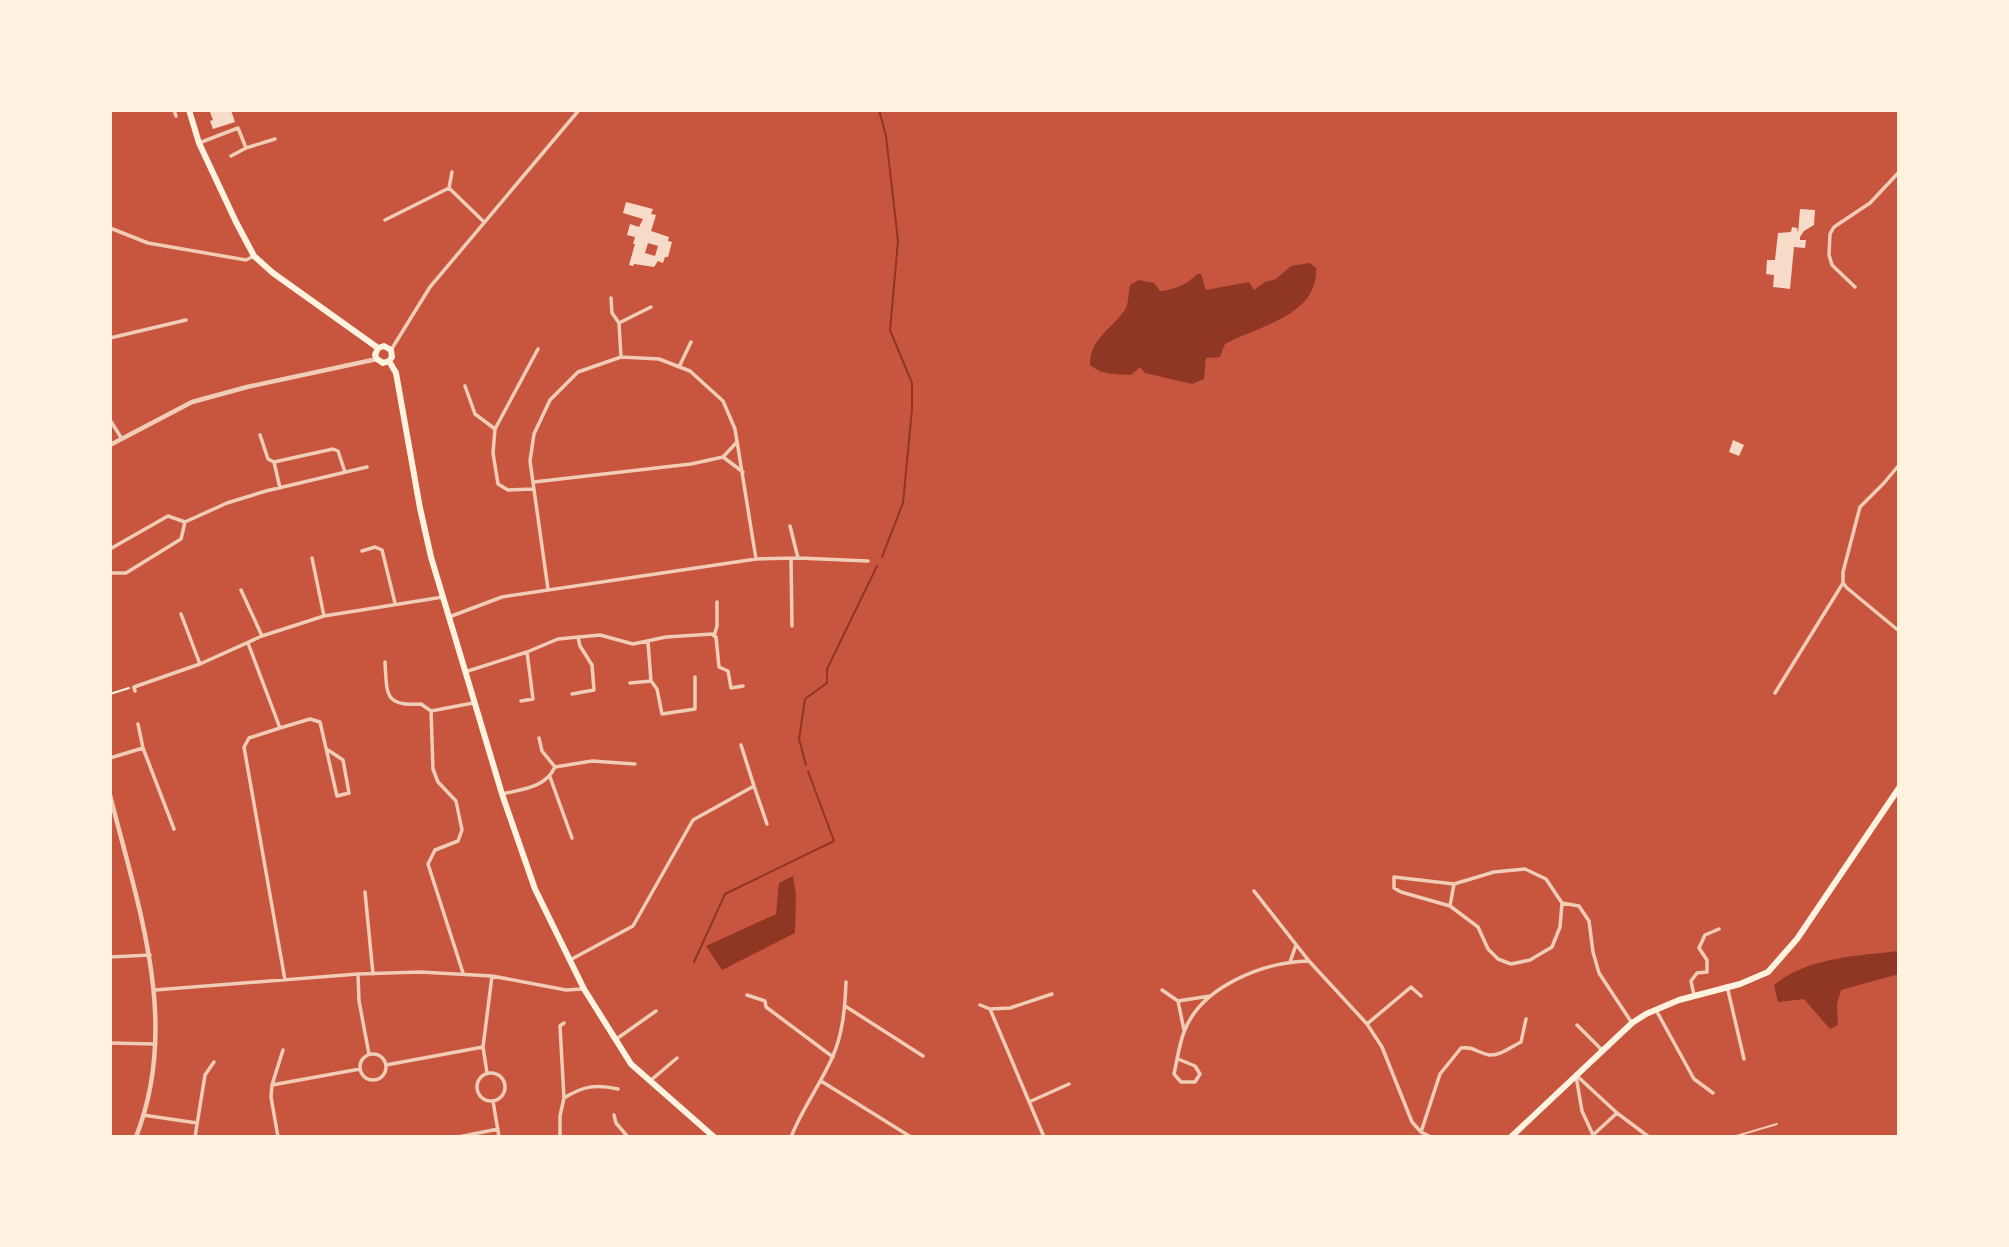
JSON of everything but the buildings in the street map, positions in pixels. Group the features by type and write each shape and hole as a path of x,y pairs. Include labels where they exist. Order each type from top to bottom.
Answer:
{"main road":[{"path":"189,110 199,143 254,256 273,273 377,348"},
{"path":"384,346 391,350 392,357 389,361 383,363 377,359 377,348 384,346"},
{"path":"389,361 396,373 422,523 502,794 535,889 584,989 631,1064 713,1137"},
{"path":"1511,1137 1602,1050 1646,1014 1694,995 1768,972 1797,939 1899,788"}],"street":[{"path":"174,110 176,116"},
{"path":"391,350 430,287 579,110"},
{"path":"199,143 238,128 246,148"},
{"path":"231,156 275,139"},
{"path":"449,187 452,172"},
{"path":"1855,287 1832,265 1829,255 1830,234 1834,228 1870,203 1899,172"},
{"path":"449,187 484,222"},
{"path":"385,220 449,187"},
{"path":"110,228 148,243 246,260 254,256"},
{"path":"611,298 612,313 619,323 621,357"},
{"path":"619,323 651,307"},
{"path":"110,338 186,320"},
{"path":"679,367 691,342"},
{"path":"534,488 508,490 498,484 493,453 495,429 538,349"},
{"path":"548,589 530,461 534,434 550,400 578,372 621,357 659,359 690,371 723,401 736,429 756,559"},
{"path":"110,445 192,402 247,387 377,359"},
{"path":"465,386 475,414 495,429"},
{"path":"110,420 122,439"},
{"path":"260,435 268,460 274,462 333,449 338,451 345,472"},
{"path":"534,482 691,464 723,457 738,441"},
{"path":"723,457 743,472"},
{"path":"274,462 280,488"},
{"path":"1775,693 1843,583 1843,572 1860,507 1899,465"},
{"path":"110,549 168,516 185,522 227,503 367,467"},
{"path":"110,573 126,573 181,539 185,522"},
{"path":"790,526 798,558"},
{"path":"362,551 375,547 382,550 395,603"},
{"path":"312,558 324,616"},
{"path":"791,558 792,626"},
{"path":"449,617 502,597 756,559 868,561"},
{"path":"1843,583 1899,631"},
{"path":"241,590 262,636"},
{"path":"134,689 200,664 262,636 324,616 443,597"},
{"path":"717,602 717,626 714,636 719,667 728,671 730,688 743,686"},
{"path":"181,614 200,664"},
{"path":"465,672 558,639 600,635 633,644 666,637 714,636"},
{"path":"572,694 594,690 592,664 580,646 578,637"},
{"path":"648,642 651,681 657,689 662,714 695,709 695,677"},
{"path":"248,643 280,728"},
{"path":"522,701 533,699 527,652"},
{"path":"385,662 386,685 391,699 400,706 421,704 431,711 475,703"},
{"path":"630,683 651,681"},
{"path":"431,711 433,769 438,782 456,801 462,830 458,841 435,850 428,863 463,973"},
{"path":"285,980 244,747 249,738 310,719 320,722 337,796 349,793 343,760 328,750"},
{"path":"138,724 143,748 174,830"},
{"path":"539,738 542,751 555,767"},
{"path":"741,745 767,824"},
{"path":"110,758 143,748"},
{"path":"555,767 592,761 635,764"},
{"path":"502,794 536,786 550,777 555,767"},
{"path":"550,777 572,838"},
{"path":"570,960 633,926 693,820 754,786"},
{"path":"110,795 113,820 150,955 155,990 155,1044 144,1115 136,1137"},
{"path":"1525,869 1546,879 1562,903 1560,927 1552,947 1530,960 1511,964 1498,959 1488,949 1478,927 1450,905 1394,888 1394,877 1454,884 1494,872 1525,869"},
{"path":"1450,905 1454,884"},
{"path":"1254,891 1309,961 1367,1024 1382,1046 1412,1122 1421,1132 1431,1137"},
{"path":"365,892 373,974"},
{"path":"1562,903 1579,906 1589,921 1599,974 1632,1023"},
{"path":"1694,995 1691,981 1697,973 1707,972 1707,960 1699,948 1705,935 1719,929"},
{"path":"1290,962 1296,945"},
{"path":"110,957 150,955"},
{"path":"1178,1059 1195,1066 1200,1074 1195,1082 1181,1082 1174,1074 1184,1031 1212,995 1232,982 1290,962 1309,961"},
{"path":"155,990 358,974 463,973 566,990 584,989"},
{"path":"358,974 359,1001 369,1054"},
{"path":"487,1073 483,1047 492,976"},
{"path":"791,1137 800,1114 821,1082 833,1057 845,1006 846,982"},
{"path":"1727,986 1744,1059"},
{"path":"1367,1024 1411,987 1421,996"},
{"path":"1162,990 1178,1001 1184,1031"},
{"path":"980,1005 990,1009 1010,1008 1052,994"},
{"path":"747,995 765,1001 766,1007 833,1057"},
{"path":"1178,1001 1212,995"},
{"path":"845,1006 923,1056"},
{"path":"990,1009 1044,1137"},
{"path":"615,1040 656,1010"},
{"path":"1655,1010 1694,1080 1713,1093"},
{"path":"1421,1132 1440,1074 1461,1048 1471,1047 1488,1055 1502,1053 1521,1042 1526,1018"},
{"path":"559,1137 564,1098 560,1026 564,1023"},
{"path":"1577,1025 1602,1050"},
{"path":"110,1043 155,1044"},
{"path":"386,1065 483,1047"},
{"path":"278,1137 271,1097 283,1050"},
{"path":"369,1054 379,1055 386,1065 384,1074 376,1080 367,1079 360,1069 361,1060 369,1054"},
{"path":"650,1081 677,1058"},
{"path":"195,1137 205,1075 214,1062"},
{"path":"272,1085 360,1069"},
{"path":"487,1073 497,1074 504,1083 503,1093 494,1101 484,1099 477,1089 478,1080 487,1073"},
{"path":"1576,1076 1617,1113 1649,1137"},
{"path":"1576,1076 1582,1111 1594,1136 1617,1113"},
{"path":"821,1082 911,1137"},
{"path":"1029,1101 1069,1084"},
{"path":"564,1098 575,1091 597,1085 618,1089"},
{"path":"494,1101 499,1137"},
{"path":"144,1115 197,1123"},
{"path":"614,1115 616,1123 628,1137"},
{"path":"458,1137 498,1129"}],"lane":[{"path":"1733,1137 1777,1124"}],"path":[{"path":"110,694 134,689"}],"shaded area":[{"path":"1309,263 1316,268 1314,284 1308,298 1284,317 1225,344 1220,357 1206,358 1204,379 1192,384 1145,373 1140,367 1131,375 1104,372 1090,365 1098,340 1126,308 1130,285 1139,280 1154,283 1160,291 1180,286 1201,274 1206,290 1249,282 1254,290 1265,282 1276,279 1291,266"},
{"path":"793,876 796,894 795,933 722,970 706,946 776,914 779,883"},
{"path":"1899,951 1899,974 1841,990 1837,1004 1838,1025 1830,1029 1804,999 1778,1002 1774,985 1802,969 1834,959"}],"waterway":[{"path":"879,110 886,136 898,241 890,330 912,383 903,503 882,557"},
{"path":"806,765 799,739 805,699 827,683 827,669 877,566"},
{"path":"694,962 725,894 834,841 808,771"}]}
